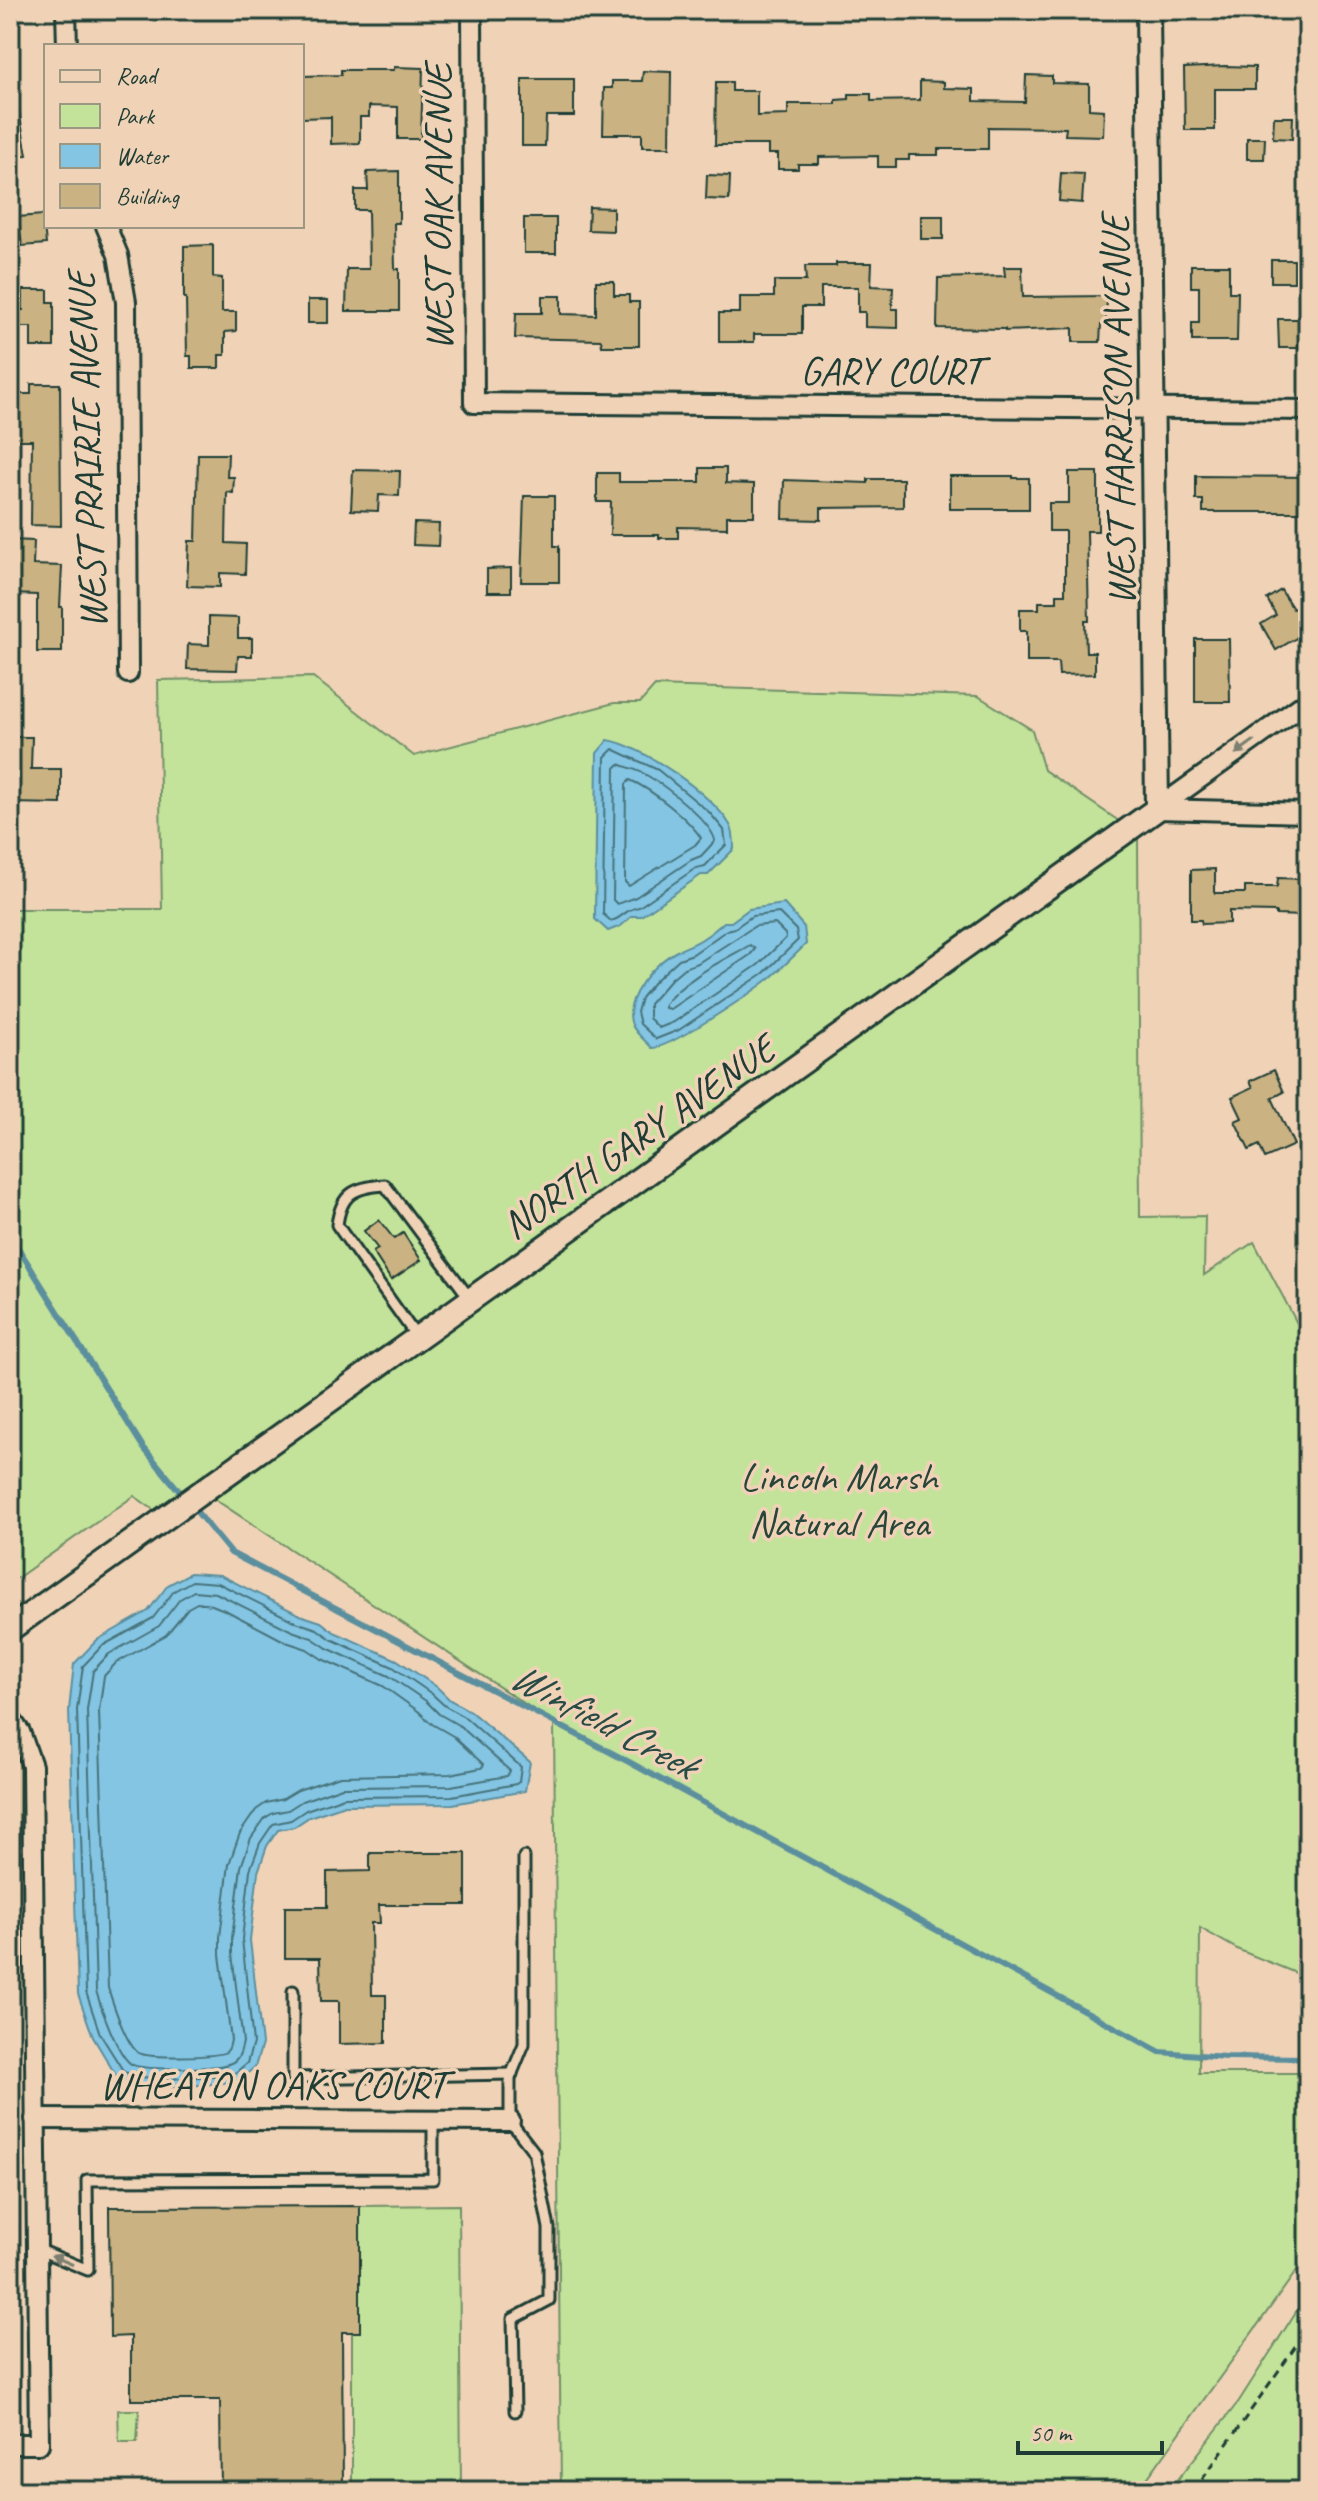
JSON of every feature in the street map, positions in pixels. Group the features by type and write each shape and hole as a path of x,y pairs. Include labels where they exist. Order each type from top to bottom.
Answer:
{"street":[{"path":"66,10 67,44"},
{"name":"WEST OAK AVENUE","path":"472,10 474,403"},
{"name":"WEST HARRISON AVENUE","path":"1148,10 1157,809"},
{"name":"WEST PRAIRIE AVENUE","path":"107,228 118,255 126,302 128,673"},
{"name":"GARY COURT","path":"474,403 1308,410"},
{"name":"NORTH GARY AVENUE","path":"10,1629 1308,701"},
{"path":"1157,809 1308,813"},
{"path":"10,1718 20,1732 32,1766 39,2444 10,2444"},
{"name":"WHEATON OAKS COURT","path":"35,2119 510,2121"}],"lane":[{"path":"418,1338 337,1225 339,1210 355,1190 385,1185 471,1300"},
{"path":"515,2411 513,2319 549,2300 549,2228 534,2152 510,2121 512,2074 524,2044 524,1857"},
{"path":"293,1991 293,2078 512,2074"},
{"path":"37,2249 88,2270 87,2180 433,2179 433,2121"}],"path":[{"path":"1194,2491 1308,2329"}],"shaded area":[{"path":"22,1759 26,2009 10,2009 10,1765"}],"green space":[{"name":"Lincoln Marsh Natural Area","path":"313,677 414,756 614,703 640,703 655,686 978,696 1032,730 1044,770 1138,834 1140,1217 1205,1216 1204,1275 1254,1242 1308,1344 1308,1978 1239,1950 1200,1928 1199,2073 1308,2073 1308,2255 1138,2491 561,2491 554,1723 202,1491 164,1517 134,1496 10,1583 10,909 162,909 158,680"},
{"path":"459,2205 461,2491 352,2491 352,2332 360,2331 359,2206"},
{"path":"1308,2293 1308,2491 1169,2491 1239,2401"},
{"path":"118,2410 139,2410 137,2442 119,2442"}],"water":[{"path":"608,740 639,751 693,786 731,827 734,849 708,875 701,875 641,916 632,916 621,926 608,931 595,919 597,753"},
{"path":"784,904 804,927 806,944 760,986 711,1019 662,1046 652,1048 632,1025 630,1015 636,993 650,972 668,956 749,909"},
{"path":"190,1573 220,1575 397,1660 437,1687 450,1700 470,1711 530,1762 525,1791 453,1804 345,1805 309,1817 294,1827 278,1830 267,1846 258,1872 250,1940 262,2044 255,2067 238,2081 171,2087 138,2085 118,2079 93,2037 78,1994 69,1710 74,1664 97,1640 148,1611 168,1585"}],"building":[{"path":"394,67 423,68 421,139 398,139 398,107 369,106 369,117 360,117 360,143 331,144 331,117 304,118 304,76 341,75 341,70 394,70"},
{"path":"1255,67 1255,89 1215,89 1215,130 1185,130 1184,68"},
{"path":"643,71 671,72 670,147 642,147 642,134 603,134 604,88 612,88 612,81 642,81"},
{"path":"1026,75 1052,76 1052,83 1089,84 1089,109 1104,110 1103,136 1065,135 1066,128 988,127 988,149 938,149 938,155 909,155 909,160 896,160 896,167 878,167 878,156 819,157 819,164 798,164 798,169 778,169 778,154 768,154 768,145 715,145 716,82 732,82 732,91 757,91 757,116 788,115 788,104 836,104 836,100 849,99 849,94 871,94 871,101 920,100 920,81 944,82 944,88 974,89 974,101 1025,102"},
{"path":"522,79 574,79 574,116 546,116 545,146 522,146"},
{"path":"18,106 27,155 10,158 10,107"},
{"path":"1274,117 1293,117 1292,139 1273,138"},
{"path":"1247,138 1265,138 1264,159 1247,159"},
{"path":"399,171 399,223 394,223 399,311 346,311 347,269 369,269 368,210 355,210 355,190 368,190 367,172"},
{"path":"1061,173 1084,174 1082,203 1059,201"},
{"path":"707,175 730,176 729,200 706,199"},
{"path":"589,207 613,208 613,231 588,230"},
{"path":"43,215 46,244 22,246 18,217"},
{"path":"921,216 943,216 943,239 921,239"},
{"path":"524,218 556,218 556,253 524,253"},
{"path":"213,245 213,277 222,278 222,312 236,312 236,331 225,332 225,355 219,355 219,368 191,368 191,356 187,356 184,246"},
{"path":"1271,260 1294,260 1294,282 1271,282"},
{"path":"836,263 872,263 871,286 893,287 892,309 898,309 898,328 865,327 865,312 858,312 858,287 821,287 821,307 802,307 802,334 754,334 754,342 719,342 719,313 740,313 740,297 774,297 774,281 806,281 805,266 836,266"},
{"path":"1191,265 1229,265 1229,292 1238,292 1237,341 1192,341 1192,323 1199,323 1199,287 1191,287"},
{"path":"1004,267 1022,267 1023,297 1107,296 1106,325 1101,325 1100,342 1073,342 1073,328 1005,331 937,328 938,278 1005,276"},
{"path":"596,281 614,281 614,295 629,295 629,302 639,302 639,346 602,346 601,340 515,338 516,313 542,313 542,296 561,296 561,314 596,315"},
{"path":"23,290 48,290 48,302 54,302 54,347 31,347 31,327 12,327 12,310 23,310"},
{"path":"308,300 328,300 328,323 308,323"},
{"path":"1278,319 1299,319 1299,348 1279,348"},
{"path":"31,384 60,384 61,526 31,525 32,440 13,440 13,394 31,394"},
{"path":"198,454 228,454 227,477 234,477 233,493 227,492 226,543 246,544 245,574 220,573 220,587 187,586 189,541 196,541"},
{"path":"700,468 726,468 726,483 754,484 754,516 727,516 727,528 678,527 678,538 610,535 611,502 597,502 597,473 619,473 619,482 700,482"},
{"path":"353,470 400,471 399,496 379,495 378,511 351,510"},
{"path":"1069,472 1098,472 1098,531 1087,531 1089,621 1085,621 1086,652 1095,652 1095,674 1059,675 1058,662 1027,662 1027,631 1020,631 1020,609 1039,609 1039,602 1057,602 1057,594 1065,594 1065,531 1049,531 1049,503 1069,503"},
{"path":"950,476 1029,478 1029,509 950,509"},
{"path":"1196,476 1308,477 1308,509 1304,512 1203,512 1203,500 1196,500"},
{"path":"868,479 903,479 903,507 821,508 821,520 783,519 784,480 868,483"},
{"path":"524,496 554,496 554,546 559,546 559,582 521,582"},
{"path":"414,523 439,524 438,546 413,545"},
{"path":"11,540 34,541 33,565 62,566 62,652 37,652 37,595 10,594"},
{"path":"511,568 511,592 487,592 487,569"},
{"path":"1281,590 1293,609 1308,600 1308,631 1276,650 1261,624 1276,615 1267,599"},
{"path":"209,617 238,618 238,638 252,638 252,656 238,656 237,670 187,669 188,644 209,645"},
{"path":"1195,639 1229,639 1230,702 1195,702"},
{"path":"10,737 32,737 31,769 61,769 61,804 10,803"},
{"path":"1215,869 1215,893 1245,893 1245,887 1277,887 1278,878 1303,879 1302,916 1229,911 1229,923 1202,924 1201,920 1191,920 1191,870"},
{"path":"1274,1070 1284,1092 1272,1098 1294,1145 1265,1158 1259,1145 1249,1150 1235,1121 1242,1118 1232,1097 1253,1087 1250,1081"},
{"path":"379,1220 394,1239 403,1233 421,1260 391,1280 373,1252 378,1249 364,1231"},
{"path":"370,1853 466,1853 466,1905 379,1905 380,1923 371,1923 372,1995 386,1995 386,2043 339,2044 339,2001 321,2001 320,1958 285,1958 285,1907 327,1907 327,1872 370,1871"},
{"path":"360,2206 360,2332 342,2332 343,2491 221,2491 220,2400 131,2400 131,2336 110,2337 109,2207"}],"waterway":[{"name":"Winfield Creek","path":"10,1235 143,1447 185,1498"},
{"name":"Winfield Creek","path":"192,1506 231,1553 629,1762 1160,2052 1308,2058"}]}
